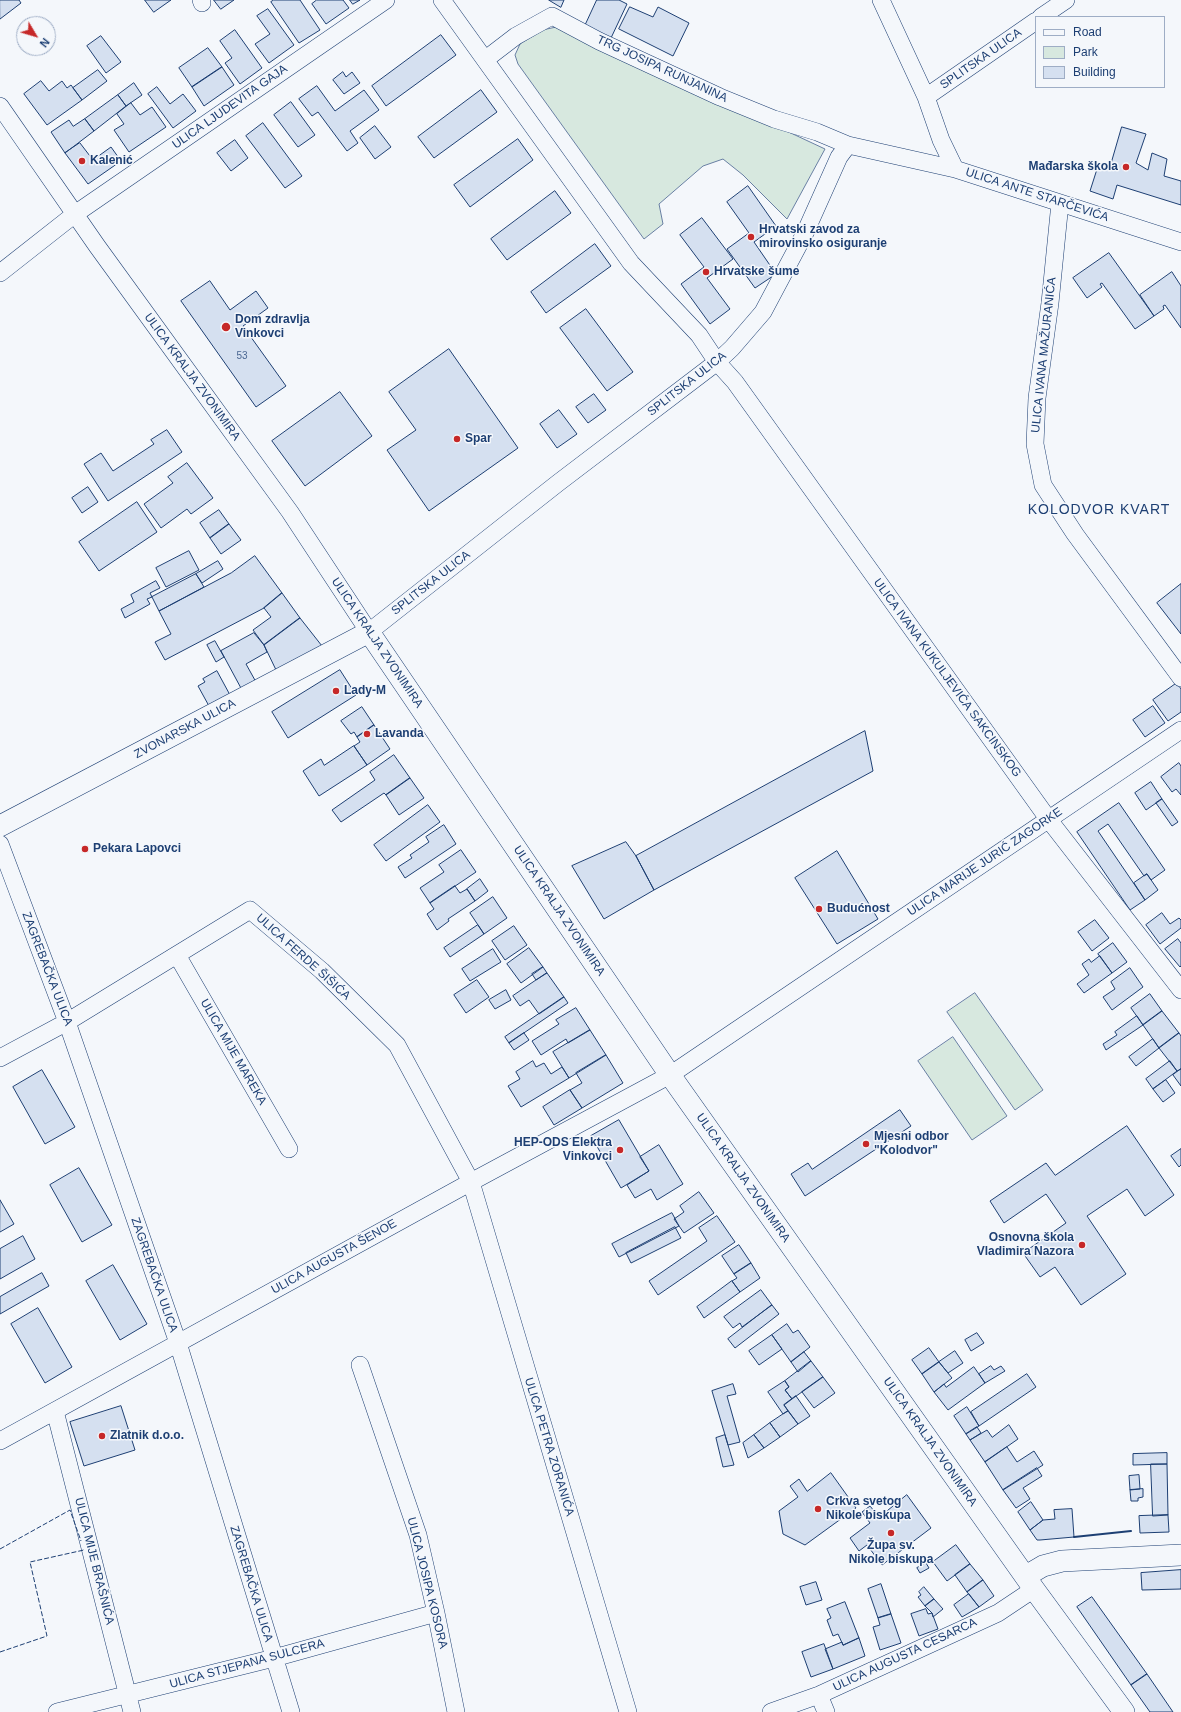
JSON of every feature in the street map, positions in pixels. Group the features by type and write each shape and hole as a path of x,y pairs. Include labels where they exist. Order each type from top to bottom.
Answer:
{"main road":[{"name":"ZVONARSKA ULICA","path":"0,826 369,632"},
{"name":"ULICA KRALJA ZVONIMIRA","path":"369,632 670,1075 1030,1583 1124,1712"},
{"path":"1030,1583 1043,1566 1062,1561 1181,1555"}],"street":[{"name":"ULICA LJUDEVITA GAJA","path":"0,274 75,214 386,0"},
{"path":"442,0 486,59 631,263 699,335 717,362"},
{"name":"ULICA ANTE STARČEVIĆA","path":"881,0 926,97 941,140 955,169 1181,242"},
{"path":"1043,16 1066,0"},
{"name":"TRG JOSIPA RUNJANINA","path":"486,59 516,36 552,16 599,41 720,97 774,119 817,132 848,145"},
{"name":"SPLITSKA ULICA","path":"926,97 1035,22"},
{"name":"ULICA KRALJA ZVONIMIRA","path":"0,106 75,214 290,512 369,632"},
{"path":"848,145 955,169"},
{"name":"SPLITSKA ULICA","path":"369,632 565,478 717,362 732,348 763,312 805,232 839,157 848,145"},
{"name":"ULICA IVANA MAŽURANIĆA","path":"1060,202 1050,303 1037,398 1035,444 1043,485 1075,534 1181,678"},
{"name":"ULICA IVANA KUKULJEVIĆA SAKCINSKOG","path":"717,362 735,382 1049,820 1181,990"},
{"name":"ULICA MARIJE JURIĆ ZAGORKE","path":"670,1075 1181,730"},
{"name":"ZAGREBAČKA ULICA","path":"0,844 67,1022 178,1344 291,1712"},
{"name":"ULICA FERDE ŠIŠIĆA","path":"0,1058 67,1022 250,910 322,971 397,1045 471,1182"},
{"name":"ULICA MIJE MAREKA","path":"177,955 289,1149"},
{"name":"ULICA AUGUSTA ŠENOE","path":"0,1441 471,1182 670,1075"},
{"name":"ULICA PETRA ZORANIĆA","path":"471,1182 628,1712"},
{"name":"ULICA JOSIPA KOSORA","path":"360,1365 418,1535 436,1613 456,1712"},
{"name":"ULICA MIJE BRAŠNIĆA","path":"55,1411 132,1712"},
{"name":"ULICA AUGUSTA CESARCA","path":"771,1712 819,1694 998,1612 1030,1583"},
{"name":"ULICA STJEPANA SULCERA","path":"57,1712 274,1658 436,1613"},
{"path":"819,1694 826,1712"}],"green space":[{"path":"562,26 825,149 787,219 743,175 723,159 703,166 659,204 663,224 644,239 518,64 515,55 520,44 543,30"},
{"path":"975,993 1043,1090 1015,1110 947,1012"},
{"path":"953,1037 1007,1116 972,1140 918,1061"}],"building":[{"path":"0,0 19,0 21,3 0,19"},
{"path":"145,0 171,0 154,12"},
{"path":"214,0 234,0 221,9"},
{"path":"274,0 300,0 320,30 299,43 271,2"},
{"path":"317,0 343,0 349,8 326,24 312,4"},
{"path":"350,0 360,0 353,4"},
{"path":"549,0 564,0 561,7"},
{"path":"597,0 619,0 627,4 611,38 585,26"},
{"path":"630,7 653,17 658,7 689,23 673,56 619,29"},
{"path":"268,9 294,45 269,63 255,44 270,34 257,16"},
{"path":"235,30 262,68 240,84 225,63 232,58 220,41"},
{"path":"441,35 456,55 386,106 372,86"},
{"path":"101,36 121,62 106,73 87,46"},
{"path":"208,48 222,67 192,87 179,68"},
{"path":"222,67 234,85 204,106 192,87"},
{"path":"98,70 107,81 82,100 73,88"},
{"path":"343,72 346,77 352,72 360,83 344,94 333,80"},
{"path":"41,81 49,91 62,81 67,88 71,85 82,100 47,125 24,94"},
{"path":"134,83 142,95 126,106 118,95"},
{"path":"317,86 335,111 364,90 379,110 350,131 358,143 347,151 318,112 312,116 299,99"},
{"path":"157,87 170,104 183,94 196,111 173,128 148,94"},
{"path":"481,90 497,112 434,158 418,137"},
{"path":"118,95 126,106 94,131 85,119"},
{"path":"291,102 315,135 298,147 274,115"},
{"path":"131,103 140,115 152,107 166,127 129,152 114,130 124,124 117,114"},
{"path":"85,119 94,131 65,153 51,132 69,120 73,126"},
{"path":"263,123 302,176 285,188 246,136"},
{"path":"375,126 391,147 375,159 360,138"},
{"name":"Mađarska škola","path":"1122,127 1146,134 1136,163 1148,170 1152,153 1167,159 1164,176 1181,181 1181,205 1117,185 1113,199 1090,191 1098,166 1109,169"},
{"path":"518,139 533,160 470,207 454,185"},
{"path":"235,140 248,158 231,171 217,153"},
{"path":"80,143 93,160 111,147 121,161 88,184 65,153"},
{"name":"Hrvatski zavod za mirovinsko osiguranje","path":"748,186 776,226 754,242 776,274 755,288 727,249 749,233 727,202"},
{"path":"555,191 571,213 507,260 491,239"},
{"name":"Hrvatske šume","path":"702,218 733,259 707,278 730,309 710,324 681,284 704,267 680,235"},
{"path":"595,244 611,266 546,313 531,292"},
{"path":"1109,253 1154,316 1135,329 1102,283 1100,284 1102,287 1087,298 1073,278"},
{"path":"1172,272 1181,286 1181,328 1165,305 1163,306 1164,309 1154,316 1140,295"},
{"path":"210,281 230,310 256,291 268,308 243,326 286,386 256,407 181,301"},
{"path":"586,309 633,372 607,391 560,328"},
{"name":"Spar","path":"449,349 518,448 429,511 387,450 416,430 389,392"},
{"path":"340,392 372,436 305,486 272,441"},
{"path":"594,394 606,410 588,423 576,407"},
{"path":"559,410 577,434 557,448 540,424"},
{"path":"167,430 182,452 108,501 84,464 101,453 113,471 154,444 151,440"},
{"path":"187,463 213,498 191,514 187,509 161,528 144,504 173,483 168,477"},
{"path":"88,487 98,502 82,513 72,498"},
{"path":"137,502 157,532 99,571 79,542"},
{"path":"219,510 229,524 210,538 200,523"},
{"path":"229,524 241,540 221,554 210,538"},
{"path":"189,551 199,570 166,587 156,568"},
{"path":"255,556 282,593 264,608 165,660 155,642 171,634 159,611 231,573"},
{"path":"218,561 223,569 202,583 196,574"},
{"path":"196,574 204,587 159,611 152,597"},
{"path":"156,581 160,588 150,593 152,597 147,599 150,604 125,618 121,609 134,602 131,595"},
{"path":"1181,584 1181,634 1157,603"},
{"path":"282,593 300,618 264,645 253,630 271,617 264,608"},
{"path":"300,618 322,646 277,672 264,645"},
{"path":"254,633 264,645 267,652 246,664 256,682 242,690 221,651"},
{"path":"215,641 224,657 216,662 207,645"},
{"path":"340,670 356,695 288,738 272,712"},
{"path":"217,671 230,695 209,706 198,686 205,682 203,679"},
{"path":"1177,683 1181,689 1181,712 1168,721 1153,700"},
{"path":"1153,706 1165,723 1145,737 1133,720"},
{"path":"362,707 374,725 357,737 354,732 351,734 341,721"},
{"path":"374,725 390,749 367,765 354,746 360,742 357,737"},
{"path":"865,731 873,771 654,890 636,856"},
{"path":"354,746 367,765 319,796 303,771 321,759 324,765"},
{"path":"394,755 410,778 386,795 384,793 341,822 332,810 375,780 370,772"},
{"path":"1179,763 1181,766 1181,795 1176,789 1172,792 1161,777"},
{"path":"410,778 424,798 399,815 386,795"},
{"path":"1151,782 1162,799 1146,810 1135,793"},
{"path":"1162,799 1178,822 1172,826 1156,803"},
{"path":"1119,803 1165,870 1151,880 1147,874 1144,876 1108,824 1098,831 1145,900 1130,910 1077,832"},
{"path":"428,805 440,822 386,861 374,845"},
{"path":"444,825 456,844 405,878 398,867 412,858 410,855 429,842 426,837"},
{"path":"626,842 636,856 654,890 604,919 572,866"},
{"path":"461,850 476,872 430,903 420,888 444,872 439,865"},
{"path":"837,851 878,919 837,944 795,878"},
{"path":"1147,874 1158,890 1145,900 1134,883"},
{"path":"480,879 488,891 475,901 467,889"},
{"path":"455,886 460,893 467,889 475,901 448,919 449,921 437,930 427,914 434,909 430,903"},
{"path":"493,897 507,918 484,934 470,913"},
{"path":"1162,913 1170,924 1179,918 1181,920 1181,928 1160,944 1146,925"},
{"path":"1095,920 1109,938 1092,951 1078,932"},
{"path":"478,925 484,934 450,957 444,948"},
{"path":"514,926 527,945 505,960 492,941"},
{"path":"1178,939 1181,943 1180,967 1165,949"},
{"path":"1113,943 1127,962 1112,973 1098,954"},
{"path":"529,948 543,967 521,983 507,964"},
{"path":"493,949 501,962 470,981 462,969"},
{"path":"1100,956 1112,973 1084,993 1077,984 1089,975 1082,964 1089,959 1091,962"},
{"path":"543,967 547,973 536,980 532,974"},
{"path":"1130,968 1143,987 1112,1010 1103,997 1115,989 1111,982"},
{"path":"547,973 564,997 539,1014 529,1000 520,1006 513,996"},
{"path":"477,980 489,997 466,1013 454,995"},
{"path":"506,990 511,1000 495,1009 489,1000"},
{"path":"1150,994 1162,1011 1143,1025 1131,1008"},
{"path":"564,997 568,1003 509,1043 505,1037"},
{"path":"576,1008 590,1030 568,1043 566,1039 541,1055 532,1041 559,1024 556,1020"},
{"path":"1162,1011 1179,1033 1159,1048 1143,1025"},
{"path":"1137,1016 1143,1025 1106,1050 1103,1044 1117,1035 1115,1032"},
{"path":"590,1030 606,1055 569,1078 553,1052"},
{"path":"524,1033 529,1040 514,1050 509,1043"},
{"path":"1179,1033 1181,1036 1181,1069 1177,1071 1159,1048"},
{"path":"1153,1039 1159,1048 1136,1066 1129,1057"},
{"path":"606,1055 623,1083 582,1108 570,1090 582,1083 576,1073"},
{"path":"533,1061 536,1067 544,1063 551,1074 562,1067 569,1078 521,1107 508,1086 520,1079 516,1072"},
{"path":"1170,1061 1177,1071 1153,1089 1146,1079"},
{"path":"1181,1069 1181,1086 1173,1075"},
{"path":"42,1070 75,1127 45,1144 13,1087"},
{"path":"1166,1080 1175,1093 1163,1102 1153,1089"},
{"path":"570,1090 582,1108 554,1125 543,1107"},
{"name":"Mjesni odbor \"Kolodvor\"","path":"900,1110 911,1126 805,1196 791,1174 808,1163 812,1169"},
{"path":"619,1120 649,1171 621,1188 591,1136"},
{"path":"1127,1126 1174,1195 1145,1216 1127,1189 1087,1216 1126,1274 1081,1305 1055,1267 1040,1277 1023,1253 1066,1223 1046,1194 1004,1223 990,1201 1046,1163 1055,1175"},
{"path":"659,1145 683,1184 657,1200 651,1189 635,1198 627,1185 649,1171 640,1157"},
{"path":"1181,1149 1181,1165 1179,1167 1171,1156"},
{"path":"79,1168 112,1225 82,1242 50,1185"},
{"path":"699,1192 714,1213 684,1233 674,1219 684,1212 680,1206"},
{"path":"0,1200 14,1224 0,1232"},
{"path":"672,1213 679,1226 619,1257 612,1244"},
{"path":"717,1216 735,1242 658,1295 649,1281 707,1241 699,1228"},
{"path":"675,1227 681,1238 631,1263 626,1253"},
{"path":"23,1236 35,1259 0,1279 0,1249"},
{"path":"739,1245 751,1263 734,1274 722,1256"},
{"path":"751,1263 760,1278 740,1292 732,1281 737,1278 734,1274"},
{"path":"113,1265 147,1324 120,1340 86,1281"},
{"path":"42,1273 49,1286 0,1314 0,1297"},
{"path":"732,1281 740,1292 704,1318 697,1307"},
{"path":"761,1290 772,1305 742,1327 740,1323 733,1328 724,1317"},
{"path":"772,1305 779,1314 735,1348 728,1339"},
{"path":"38,1308 72,1367 45,1383 11,1324"},
{"path":"787,1324 793,1333 798,1330 810,1347 791,1362 772,1335"},
{"path":"977,1333 984,1343 971,1351 965,1340"},
{"path":"772,1335 782,1349 759,1365 749,1351"},
{"path":"929,1348 939,1362 922,1374 912,1360"},
{"path":"955,1351 963,1363 948,1373 939,1362"},
{"path":"804,1352 811,1361 798,1372 791,1362"},
{"path":"811,1361 823,1377 792,1399 785,1390 789,1387 785,1381"},
{"path":"939,1362 952,1378 934,1392 922,1374"},
{"path":"991,1366 994,1370 1001,1366 1005,1371 985,1383 979,1374"},
{"path":"974,1367 985,1383 948,1410 934,1392 944,1384 946,1387"},
{"path":"1027,1374 1036,1387 979,1426 971,1412"},
{"path":"823,1377 835,1393 814,1408 802,1392"},
{"path":"785,1381 789,1387 785,1390 792,1399 784,1405 788,1411 783,1414 768,1392"},
{"path":"733,1384 736,1394 727,1396 740,1442 728,1445 712,1391"},
{"path":"796,1396 810,1416 798,1424 784,1405"},
{"name":"Zlatnik d.o.o.","path":"121,1406 135,1450 84,1466 70,1422"},
{"path":"967,1407 979,1426 966,1434 954,1416"},
{"path":"788,1411 798,1424 780,1437 770,1423"},
{"path":"770,1423 780,1437 764,1448 754,1435"},
{"path":"1009,1425 1018,1439 985,1462 970,1440 987,1430 992,1437"},
{"path":"977,1427 981,1433 970,1440 966,1434"},
{"path":"725,1435 734,1465 723,1467 716,1438"},
{"path":"754,1435 764,1448 748,1458 743,1443"},
{"path":"1007,1447 1017,1462 1034,1451 1043,1465 1003,1490 985,1462"},
{"path":"1167,1453 1167,1464 1133,1465 1133,1454"},
{"path":"1151,1464 1167,1464 1168,1515 1153,1516"},
{"path":"1037,1468 1042,1476 1023,1488 1030,1499 1016,1508 1003,1490"},
{"name":"Crkva svetog Nikole biskupa","path":"831,1473 856,1508 805,1545 783,1534 779,1511 798,1497 790,1486 799,1479 807,1491"},
{"path":"1139,1475 1140,1489 1130,1490 1129,1476"},
{"path":"1143,1489 1143,1497 1138,1498 1138,1501 1131,1501 1130,1490"},
{"name":"Župa sv. Nikole biskupa","path":"907,1495 931,1528 882,1565 867,1545 859,1551 850,1538 870,1523 862,1512 870,1506 879,1517"},
{"path":"1031,1502 1043,1520 1030,1530 1018,1512"},
{"path":"1072,1509 1074,1537 1037,1540 1030,1530 1043,1520 1055,1519 1054,1510"},
{"path":"1168,1515 1169,1532 1140,1533 1139,1516"},
{"path":"956,1545 970,1564 947,1581 933,1562"},
{"path":"926,1563 929,1568 920,1573 917,1568"},
{"path":"970,1564 983,1580 967,1592 955,1575"},
{"path":"1181,1570 1181,1589 1142,1590 1141,1573"},
{"path":"983,1580 994,1596 979,1607 967,1592"},
{"path":"816,1582 822,1600 806,1605 800,1587"},
{"path":"881,1584 891,1614 878,1618 868,1589"},
{"path":"924,1587 934,1599 925,1606 918,1597 921,1595 919,1592"},
{"path":"969,1594 979,1607 962,1617 954,1605"},
{"path":"1092,1597 1147,1674 1131,1685 1077,1607"},
{"path":"934,1599 943,1609 933,1617 932,1613 925,1606"},
{"path":"845,1602 859,1638 843,1645 838,1634 833,1636 827,1620 831,1618 827,1609"},
{"path":"926,1609 928,1614 932,1613 938,1629 919,1636 911,1614"},
{"path":"891,1614 901,1643 880,1650 873,1627 880,1625 878,1618"},
{"path":"859,1638 865,1656 833,1669 825,1649 842,1642 843,1645"},
{"path":"824,1644 833,1669 811,1677 802,1652"},
{"path":"1147,1674 1173,1712 1150,1712 1131,1685"}],"fence":[{"path":"0,1549 70,1510 81,1541"},
{"path":"0,1652 47,1636 30,1562 84,1550 83,1549"}],"wall":[{"path":"1074,1537 1131,1531"}],"place":[{"name":"Kalenić","path":"82,161"},
{"name":"Mađarska škola","path":"1126,167"},
{"name":"Hrvatski zavod za mirovinsko osiguranje","path":"751,237"},
{"name":"Hrvatske šume","path":"706,272"},
{"name":"Dom zdravlja Vinkovci","path":"226,327"},
{"name":"Spar","path":"457,439"},
{"name":"Lady-M","path":"336,691"},
{"name":"Lavanda","path":"367,734"},
{"name":"Pekara Lapovci","path":"85,849"},
{"name":"Budućnost","path":"819,909"},
{"name":"Mjesni odbor \"Kolodvor\"","path":"866,1144"},
{"name":"HEP-ODS Elektra Vinkovci","path":"620,1150"},
{"name":"Osnovna škola Vladimira Nazora","path":"1082,1245"},
{"name":"Zlatnik d.o.o.","path":"102,1436"},
{"name":"Crkva svetog Nikole biskupa","path":"818,1509"},
{"name":"Župa sv. Nikole biskupa","path":"891,1533"}],"district":[{"name":"KOLODVOR KVART","path":"1099,510"}]}
